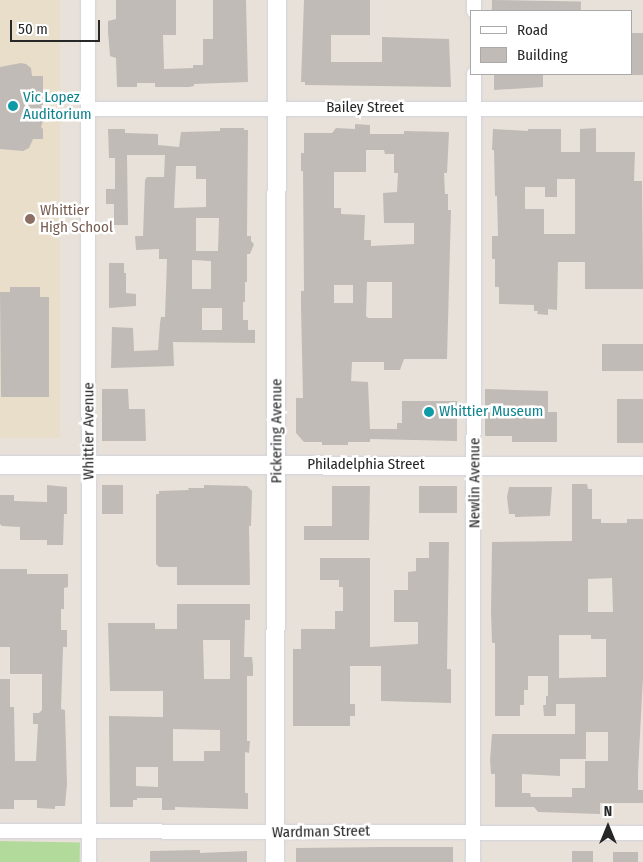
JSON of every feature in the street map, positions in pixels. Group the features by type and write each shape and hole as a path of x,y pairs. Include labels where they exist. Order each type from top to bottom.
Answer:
{"street":[{"name":"Whittier Avenue","path":"88,0 89,862"},
{"name":"Pickering Avenue","path":"276,862 277,0"},
{"name":"Newlin Avenue","path":"473,862 474,75"},
{"name":"Bailey Street","path":"88,109 643,109"},
{"name":"Philadelphia Street","path":"0,465 643,466"},
{"name":"Wardman Street","path":"0,831 643,833"}],"shaded area":[{"name":"Whittier High School","path":"0,0 60,0 60,438 0,438"}],"green space":[{"path":"0,841 80,842 80,862 0,862"}],"building":[{"path":"116,0 176,0 176,35 163,35 164,69 193,68 193,65 203,65 203,39 213,39 213,0 246,0 248,82 194,84 194,86 189,87 155,87 155,83 137,83 137,87 117,87 116,58 110,56 108,32 108,21 116,19"},
{"path":"304,0 370,0 370,35 331,35 331,62 382,62 382,37 449,39 451,87 305,85 305,82 301,82"},
{"path":"492,0 581,2 581,10 492,10"},
{"path":"633,33 643,33 643,75 633,75"},
{"path":"21,63 31,68 32,76 43,76 43,95 41,100 43,104 43,121 41,127 43,129 43,139 33,139 29,148 23,151 0,149 0,67"},
{"path":"494,75 543,75 543,87 494,90"},
{"path":"355,124 370,125 370,134 404,134 404,131 449,132 447,173 444,173 445,194 448,194 448,210 451,210 447,359 404,359 400,370 384,370 384,362 352,362 351,381 368,382 370,429 397,429 397,423 402,423 402,401 457,401 457,441 370,439 370,442 348,442 348,445 322,445 322,442 304,442 296,433 296,398 303,398 301,291 304,291 303,171 301,171 301,153 304,153 304,133 332,133 336,128 355,129","holes":["366,150 384,150 385,154 394,154 394,173 398,173 397,192 383,193 384,223 414,223 414,244 371,246 371,240 364,240 365,215 341,214 341,208 334,208 334,172 366,172","367,282 392,282 392,318 368,318 366,316","334,285 353,285 353,303 334,303"]},
{"path":"220,128 244,128 244,130 248,130 247,236 251,236 251,241 254,244 250,254 247,254 247,282 245,282 243,320 248,320 248,330 255,330 255,343 173,342 174,366 111,368 112,327 133,328 134,351 158,350 161,317 165,317 167,259 159,259 159,249 136,250 135,236 143,236 145,180 147,177 164,177 165,155 127,155 128,225 114,225 114,204 106,204 106,189 115,189 115,158 109,158 108,129 125,129 125,133 158,134 158,145 179,147 181,132 220,131","holes":["176,166 196,166 196,179 206,179 206,207 174,208","196,218 219,218 218,251 196,251","192,260 211,261 211,289 192,289","202,308 222,308 222,330 202,330"]},
{"path":"596,128 596,152 635,152 634,181 642,181 643,289 585,289 585,262 558,262 557,310 548,309 548,315 537,314 538,311 534,311 534,305 499,304 499,287 495,287 495,259 492,259 492,236 498,236 494,150 492,150 493,129 528,131 528,129 561,129 561,152 580,152 580,129","holes":["557,179 575,179 575,234 544,234 544,209 525,209 525,187 545,187 545,197 557,197"]},
{"path":"109,263 124,263 126,293 136,294 136,306 109,308"},
{"path":"10,287 40,287 40,297 49,297 49,397 1,397 0,292 10,292"},
{"path":"602,344 643,344 643,371 602,371"},
{"path":"102,389 128,389 129,409 145,409 146,441 102,441"},
{"path":"485,389 548,391 548,412 557,412 557,442 512,442 512,436 485,436"},
{"path":"617,399 643,399 643,443 617,443"},
{"path":"572,484 587,484 588,489 592,489 592,519 601,519 601,523 627,523 627,519 643,519 643,677 638,790 643,790 643,803 600,803 600,814 538,812 534,807 495,807 495,774 491,774 490,760 492,734 575,734 575,704 556,704 556,716 544,716 543,705 546,705 546,696 548,696 548,676 528,676 528,690 524,690 524,705 520,705 520,716 495,716 495,643 492,643 491,612 492,542 572,541","holes":["612,578 613,612 588,612 588,579","559,635 591,635 591,639 606,639 606,677 559,678","586,732 608,732 608,761 585,761 585,788 572,788 572,797 531,797 530,793 522,793 522,774 560,776 560,759 586,759"]},
{"path":"47,485 67,487 67,514 64,514 63,545 47,545 47,540 20,540 20,527 2,526 0,524 0,495 14,495 14,501 47,502"},
{"path":"102,485 123,485 123,514 102,514"},
{"path":"204,485 247,486 252,491 251,526 249,526 250,585 177,585 177,567 159,567 156,564 156,494 159,494 159,491 204,488"},
{"path":"332,486 370,486 369,540 304,540 304,526 332,526"},
{"path":"419,486 457,486 457,513 419,513"},
{"path":"509,487 552,487 550,516 515,517 515,514 509,514 507,497"},
{"path":"429,542 449,542 447,669 451,669 451,703 381,701 381,666 350,666 350,704 355,704 355,716 350,716 350,726 293,726 293,649 301,649 301,629 335,629 335,611 343,611 343,587 339,587 339,580 320,580 320,558 370,558 370,647 418,644 418,622 394,622 394,590 408,590 408,572 416,571 416,558 429,558"},
{"path":"0,569 27,569 27,574 68,574 68,587 64,588 64,609 61,609 61,630 67,630 67,647 63,647 61,709 65,710 67,784 65,806 55,806 55,809 37,808 37,800 14,800 14,809 0,809 0,679 10,679 10,707 14,707 15,761 36,761 38,724 33,724 33,713 39,713 42,710 42,674 10,674 10,647 0,647"},
{"path":"177,604 250,604 250,620 245,620 244,657 252,657 253,666 253,676 247,676 247,741 250,741 249,753 245,752 245,793 248,793 248,809 175,807 175,810 162,810 162,798 137,798 137,800 133,800 133,807 110,807 109,716 163,717 163,691 110,691 108,623 155,623 155,629 177,629","holes":["203,640 230,640 230,679 204,679","173,729 220,730 220,751 204,751 204,761 173,761","136,767 158,767 158,787 136,786"]},
{"path":"453,847 453,862 296,862 296,848"},
{"path":"200,850 200,853 247,851 247,862 150,862 150,851"},
{"path":"572,851 593,851 593,862 572,862"},
{"path":"613,852 638,852 638,862 613,862"}],"place":[{"name":"Vic Lopez Auditorium","path":"13,106"},
{"name":"Whittier High School","path":"30,219"},
{"name":"Whittier Museum","path":"429,412"}]}
